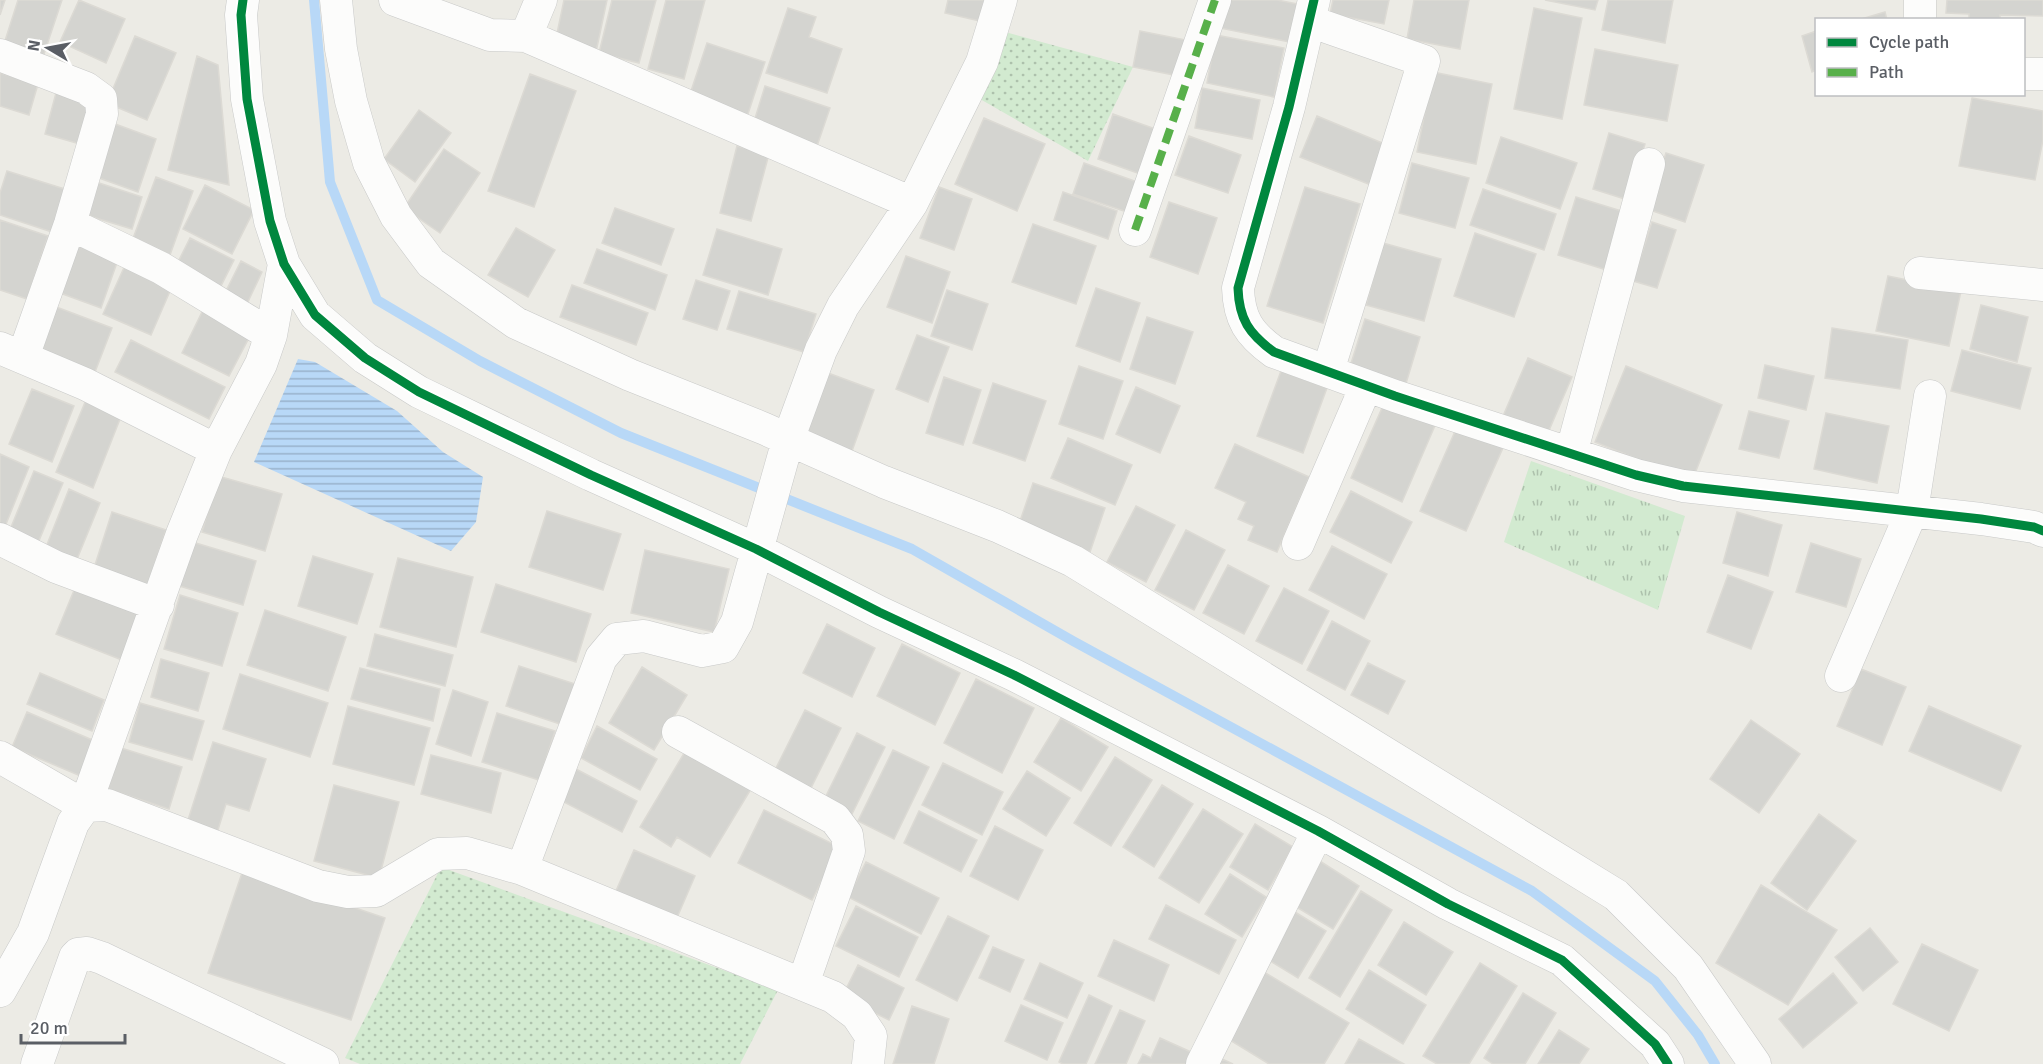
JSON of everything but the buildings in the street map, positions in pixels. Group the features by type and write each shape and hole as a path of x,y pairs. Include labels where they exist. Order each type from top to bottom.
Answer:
{"street":[{"path":"243,0 241,15 247,99 270,220 284,264 315,315 365,358 419,392 591,475 756,549 879,612 1014,675 1318,831 1448,903 1562,960 1655,1044 1668,1064"},
{"path":"336,0 341,49 351,101 369,163 396,216 431,263 516,322 630,375 884,482 997,526 1073,561 1616,895 1688,968 1755,1064"},
{"path":"395,0 490,35 526,36 912,203"},
{"path":"526,36 541,0"},
{"path":"522,869 601,658 617,639 644,636 702,651 723,646 737,622 788,440 821,350 843,306 912,203 982,63 1001,0"},
{"path":"1135,230 1215,0"},
{"path":"1920,0 1920,18"},
{"path":"1328,371 1424,61 1312,10 1289,107 1238,288 1239,306 1249,330 1274,352 1366,386 1636,475 1683,486 2010,523 2043,531"},
{"path":"0,55 86,88 101,99 102,114 69,224 12,352 85,384 216,450"},
{"path":"2025,74 2043,74"},
{"path":"1572,454 1649,164"},
{"path":"69,224 161,268 271,335"},
{"path":"1,986 33,933 73,823 85,806 182,534 216,450 261,364 271,335 284,264"},
{"path":"1920,273 2043,285"},
{"path":"1298,544 1366,386"},
{"path":"1841,675 1912,511 1930,396"},
{"path":"0,539 56,567 158,605"},
{"path":"678,732 836,819 847,835 849,851 803,984"},
{"path":"0,757 85,806 106,805 318,886 348,892 376,891 438,854 467,853 522,869 833,997 857,1015 871,1036 868,1064"},
{"path":"1202,1064 1318,831"},
{"path":"37,1064 75,957 78,954 87,953 102,958 323,1064"}],"green space":[{"path":"1005,32 1133,67 1088,161 980,99"},
{"path":"1531,461 1685,516 1658,610 1504,542"},
{"path":"441,867 778,990 740,1064 360,1064 345,1058"}],"water":[{"path":"298,359 315,362 397,411 443,452 483,477 476,522 451,551 254,462"}],"waterway":[{"path":"314,0 330,182 377,300 480,361 621,433 912,549 1073,641 1532,891 1655,981 1698,1035 1715,1064"}],"marked path":[{"path":"1135,230 1215,0"}],"cycle path":[{"path":"243,0 241,15 247,99 270,221 284,264 315,315 365,358 419,392 591,475 756,549 879,612 1014,675 1318,831 1448,904 1562,960 1655,1044 1668,1064"},
{"path":"1314,0 1289,107 1238,288 1241,309 1247,325 1258,339 1274,352 1395,396 1636,475 1683,486 1981,519 2034,527 2043,531"}]}
